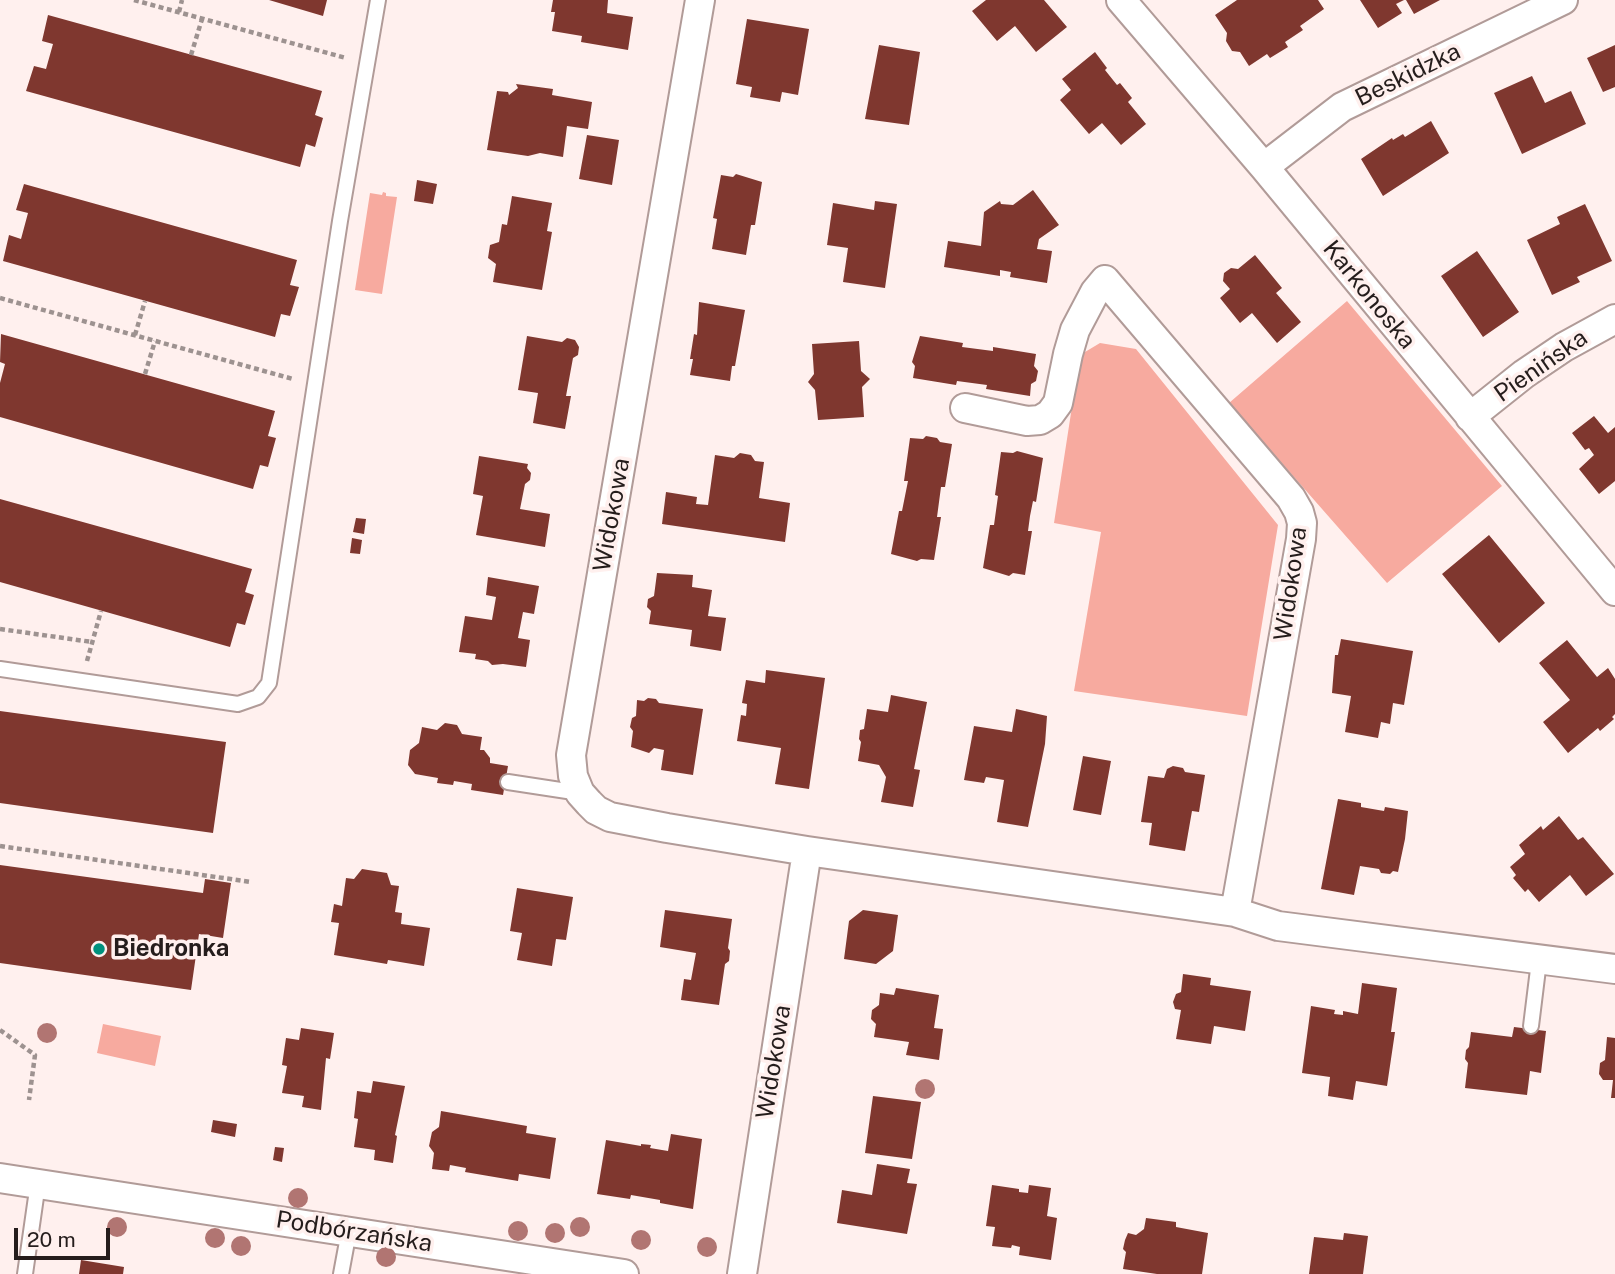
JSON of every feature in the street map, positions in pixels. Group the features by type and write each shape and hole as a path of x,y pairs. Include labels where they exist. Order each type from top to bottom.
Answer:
{"street":[{"name":"Widokowa","path":"580,793 573,776 570,755 700,0"},
{"name":"Karkonoska","path":"1121,0 1264,167 1615,591"},
{"name":"Beskidzka","path":"1264,167 1342,107 1563,0"},
{"name":"Widokowa","path":"965,408 1027,421 1040,420 1051,414 1058,404 1068,354 1076,330 1095,292 1105,280 1291,498 1303,523 1235,912"},
{"name":"Pienińska","path":"1470,417 1524,374 1564,347 1615,319"},
{"path":"580,793 596,810 629,822 807,851 1235,912 1278,926 1615,969"},
{"name":"Widokowa","path":"742,1274 807,851"},
{"name":"Podbórzańska","path":"0,1178 624,1274"}],"lane":[{"path":"0,669 238,704 258,697 269,682 378,0"},
{"path":"509,782 580,793"},
{"path":"1531,1027 1539,961"},
{"path":"25,1274 38,1184"},
{"path":"341,1274 349,1231"}],"path":[{"path":"134,0 367,64"},
{"path":"179,12 182,0"},
{"path":"191,55 202,19"},
{"path":"0,298 315,385"},
{"path":"135,335 145,301"},
{"path":"145,374 155,341"},
{"path":"82,681 101,611"},
{"path":"0,629 92,642"},
{"path":"0,846 251,882"},
{"path":"0,1030 35,1055 29,1100"}],"shaded area":[{"path":"383,192 386,196 397,197 382,294 355,290 370,193 382,195"},
{"path":"1347,301 1502,486 1387,583 1229,403"},
{"path":"1100,343 1136,349 1278,525 1247,716 1074,691 1101,532 1054,523 1080,355"},
{"path":"103,1024 161,1036 155,1066 97,1053"}],"building":[{"path":"269,0 327,0 323,16"},
{"path":"553,0 608,0 607,13 633,17 628,50 581,42 582,36 552,31 555,12 551,12"},
{"path":"986,0 1044,0 1067,27 1036,52 1015,26 997,41 972,11"},
{"path":"1237,0 1318,0 1324,9 1300,26 1303,30 1285,42 1288,47 1270,58 1267,54 1249,66 1240,52 1232,51 1226,41 1227,33 1215,15"},
{"path":"1360,0 1404,0 1396,4 1402,13 1378,28"},
{"path":"1406,0 1440,0 1414,14"},
{"path":"48,15 322,91 315,115 323,118 315,147 306,144 300,167 26,91 34,66 46,69 53,44 42,41"},
{"path":"747,19 809,29 798,95 782,92 780,102 750,97 752,87 736,84"},
{"path":"879,45 920,52 909,125 865,119"},
{"path":"1615,45 1615,87 1603,92 1587,58"},
{"path":"1095,52 1117,85 1120,83 1132,98 1128,102 1146,124 1121,145 1102,123 1089,134 1060,100 1071,90 1062,79"},
{"path":"1532,76 1545,103 1571,91 1586,124 1522,154 1494,93"},
{"path":"516,84 553,89 552,95 592,102 588,129 567,126 563,157 540,153 528,156 487,150 497,91 508,92 509,95 518,88"},
{"path":"1431,121 1449,153 1383,196 1361,159 1392,138 1393,140 1403,134 1405,137"},
{"path":"587,135 619,140 612,185 579,179"},
{"path":"736,174 762,182 755,225 751,225 746,255 712,249 717,219 713,218 721,175 733,177"},
{"path":"417,180 437,184 433,204 414,201"},
{"path":"24,184 297,260 290,285 299,287 290,316 281,314 275,337 3,261 9,235 21,239 28,213 16,210"},
{"path":"1033,190 1059,225 1039,239 1037,249 1052,251 1047,283 1010,277 1011,272 1000,270 1000,276 944,267 948,241 981,246 984,212 1000,201 1001,204 1013,205"},
{"path":"512,196 552,203 547,231 552,232 542,290 493,282 496,264 488,258 490,245 499,242 502,224 507,225"},
{"path":"875,201 897,204 885,288 843,282 848,248 827,245 833,203 874,210"},
{"path":"1585,204 1612,261 1577,277 1580,282 1552,295 1527,240 1560,224 1557,217"},
{"path":"1477,251 1519,312 1483,337 1441,276"},
{"path":"1255,255 1282,288 1276,293 1301,322 1277,343 1252,313 1240,323 1220,298 1230,289 1223,281 1224,273 1231,268 1238,269"},
{"path":"699,302 745,310 730,381 690,375"},
{"path":"1,334 275,411 268,436 276,438 268,467 260,465 253,489 0,417 0,383 5,364 0,362"},
{"path":"527,336 562,342 567,338 575,340 579,347 578,355 573,358 566,396 571,396 565,429 533,423 538,393 518,390"},
{"path":"920,336 963,343 962,347 993,351 993,347 1036,354 1034,366 1038,371 1036,381 1031,384 1030,396 986,389 987,385 957,381 956,385 913,378 915,366 912,362"},
{"path":"859,341 861,371 870,379 862,387 864,417 818,420 815,390 808,382 814,374 812,344"},
{"path":"1594,416 1608,433 1615,427 1615,481 1599,494 1579,469 1594,455 1589,448 1585,450 1572,433"},
{"path":"926,436 952,444 945,487 941,487 937,517 941,517 934,560 917,561 891,554 908,481 904,481 910,438 923,439"},
{"path":"1017,451 1043,458 1036,502 1033,501 1030,516 1028,531 1032,531 1025,575 1013,573 1009,576 983,568 990,525 994,525 1001,452"},
{"path":"740,453 751,455 755,461 764,462 759,498 790,503 785,542 662,524 666,492 697,497 696,504 708,505 715,455 734,458"},
{"path":"479,456 528,464 530,480 525,484 520,509 550,514 545,547 476,535 483,496 473,494"},
{"path":"0,499 252,569 245,592 254,595 245,625 237,623 230,647 0,582"},
{"path":"356,518 366,519 364,534 353,532"},
{"path":"1489,535 1545,603 1499,643 1442,574"},
{"path":"352,538 362,540 360,554 350,553"},
{"path":"657,573 693,575 692,587 712,590 708,616 726,618 721,651 690,646 692,630 649,624 651,611 647,607 648,599 654,596"},
{"path":"488,577 539,586 534,614 523,612 518,638 530,640 526,667 492,665 488,661 475,659 476,654 459,652 465,616 492,620 496,597 486,595"},
{"path":"1341,639 1413,651 1404,705 1393,703 1390,724 1381,722 1378,738 1345,732 1351,696 1332,693 1335,655 1338,655"},
{"path":"1567,640 1597,677 1608,668 1615,679 1614,719 1600,731 1598,728 1568,753 1543,722 1570,700 1539,663"},
{"path":"766,670 825,678 809,789 775,784 781,748 737,741 741,715 746,716 747,704 742,703 746,680 765,683"},
{"path":"891,695 927,702 914,769 920,770 913,807 881,802 886,777 879,765 858,761 860,730 864,729 867,709 888,712"},
{"path":"648,698 656,699 659,703 703,709 693,775 661,770 664,750 654,748 649,753 631,747 633,731 630,727 632,718 636,716 637,700 644,701"},
{"path":"1016,709 1047,716 1045,744 1028,827 997,822 1004,780 986,777 984,783 964,780 974,726 1012,732"},
{"path":"0,711 226,742 213,833 0,803"},
{"path":"445,723 457,725 462,734 482,737 480,750 484,750 490,763 508,766 503,795 471,790 472,784 454,781 453,785 437,783 438,778 415,774 408,765 410,750 419,743 422,727 437,730"},
{"path":"1083,756 1111,761 1101,815 1073,810"},
{"path":"1173,766 1183,768 1185,772 1205,775 1199,812 1192,811 1185,851 1149,845 1152,823 1141,822 1148,776 1164,778 1167,769"},
{"path":"1338,799 1384,811 1385,807 1408,811 1398,872 1381,873 1379,869 1360,866 1354,895 1321,889"},
{"path":"1559,816 1578,840 1583,837 1614,874 1586,896 1570,875 1539,902 1528,889 1525,892 1513,878 1516,875 1510,867 1525,854 1519,845 1541,826 1543,830"},
{"path":"0,865 203,893 205,879 231,883 223,938 199,934 191,990 0,963"},
{"path":"362,869 387,873 391,885 399,886 395,912 402,913 401,924 430,928 424,966 388,960 387,964 334,955 339,923 331,922 334,904 342,906 346,878 354,879"},
{"path":"517,888 573,897 566,940 556,939 552,966 517,960 522,933 510,931"},
{"path":"665,910 732,919 729,961 725,964 719,1005 681,1000 684,979 691,980 696,953 660,947"},
{"path":"863,910 898,915 893,951 876,964 844,959 849,921"},
{"path":"1183,974 1211,978 1210,985 1251,991 1245,1031 1214,1026 1211,1044 1176,1039 1181,1010 1175,1009 1173,1002 1176,994 1181,992"},
{"path":"1362,983 1397,988 1391,1032 1395,1032 1387,1086 1356,1081 1353,1100 1328,1096 1330,1077 1302,1073 1311,1006 1335,1010 1334,1014 1343,1015 1343,1011 1358,1014"},
{"path":"896,988 939,995 934,1028 943,1029 939,1060 906,1055 909,1042 874,1037 876,1024 871,1019 872,1010 879,1005 880,993 894,995"},
{"path":"1514,1027 1546,1031 1541,1073 1530,1071 1527,1095 1465,1088 1468,1063 1465,1059 1471,1032 1512,1037"},
{"path":"301,1028 334,1033 330,1059 326,1058 321,1110 302,1107 304,1096 282,1093 287,1066 282,1065 286,1038 299,1040"},
{"path":"1607,1037 1615,1038 1615,1098 1611,1098 1613,1080 1603,1080 1599,1074 1600,1063 1605,1060"},
{"path":"373,1081 405,1086 395,1135 393,1163 374,1160 375,1150 354,1147 358,1119 354,1118 357,1091 371,1093"},
{"path":"873,1096 921,1102 912,1159 865,1153"},
{"path":"441,1111 527,1126 526,1133 556,1138 550,1179 519,1174 518,1181 465,1172 466,1168 450,1165 449,1171 432,1169 434,1153 429,1146 432,1132 439,1127"},
{"path":"213,1120 237,1124 235,1137 211,1132"},
{"path":"671,1134 702,1139 693,1209 631,1195 630,1199 597,1194 606,1140 651,1145 650,1148 668,1151"},
{"path":"275,1147 284,1148 282,1162 273,1160"},
{"path":"877,1164 910,1169 907,1183 917,1184 907,1234 837,1223 842,1190 872,1195"},
{"path":"992,1185 1028,1193 1029,1185 1051,1188 1047,1216 1057,1218 1051,1260 1019,1255 1020,1247 1012,1245 1011,1248 992,1246 995,1227 986,1226"},
{"path":"1146,1218 1176,1222 1176,1227 1208,1233 1202,1274 1157,1274 1123,1269 1126,1252 1123,1249 1128,1233 1136,1235 1144,1229"},
{"path":"1344,1233 1368,1236 1363,1274 1309,1274 1314,1237 1343,1240"},
{"path":"81,1260 124,1267 123,1274 79,1274"}],"place":[{"name":"Biedronka","path":"99,949"}]}
